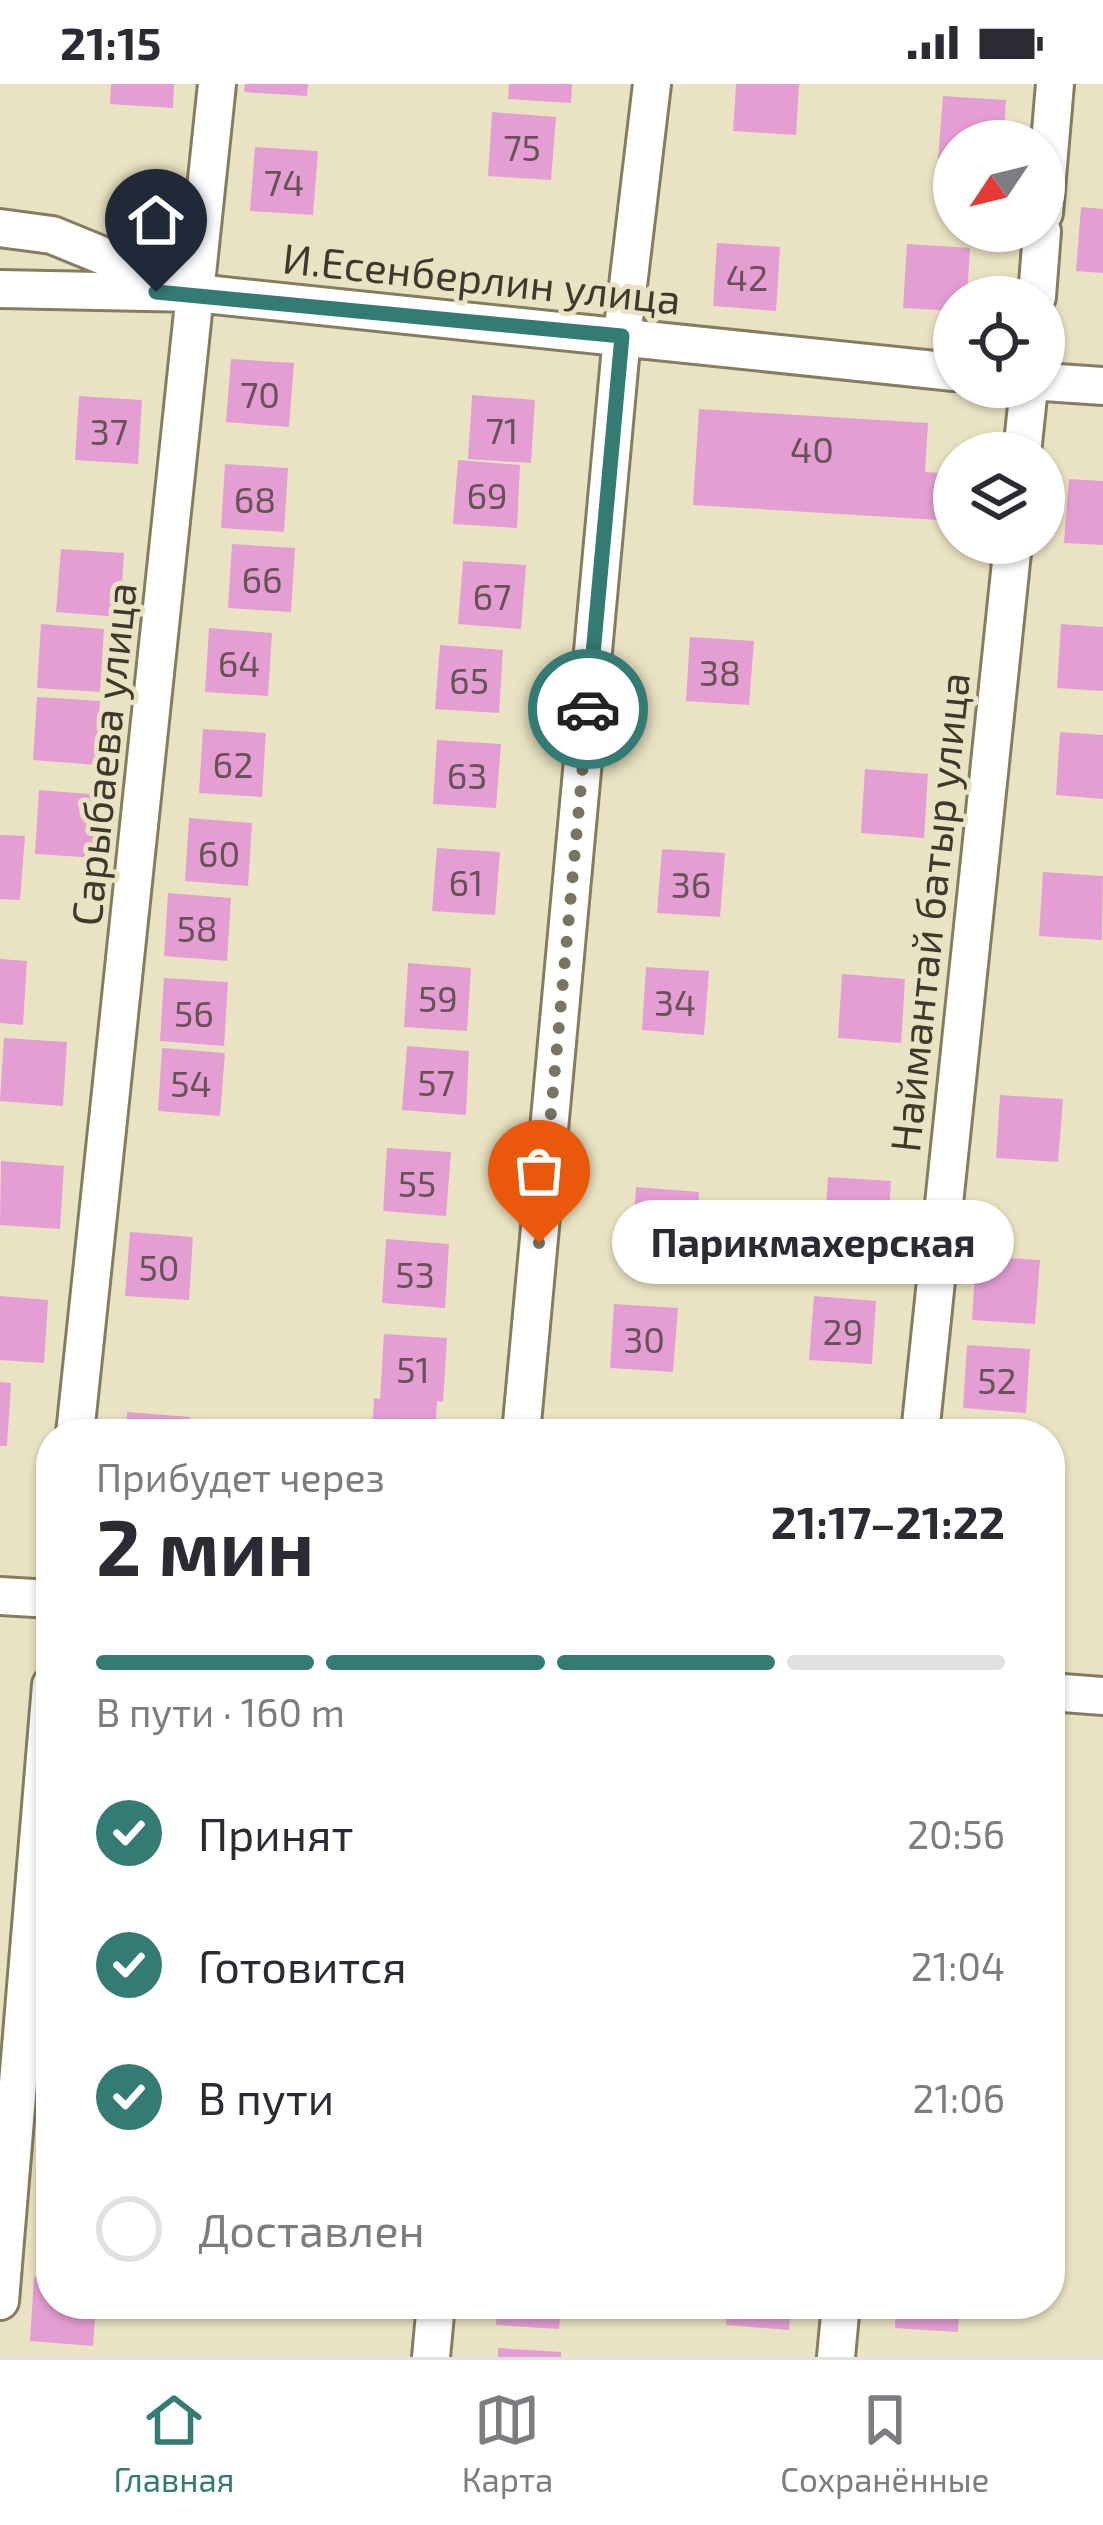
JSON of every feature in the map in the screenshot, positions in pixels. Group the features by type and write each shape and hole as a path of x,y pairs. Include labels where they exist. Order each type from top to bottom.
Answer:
{"street":[{"name":"Сарыбаева улица","path":"77,1419 217,84"},
{"path":"522,1419 622,336 652,84"},
{"path":"1052,120 1055,84"},
{"path":"0,228 52,235 195,293"},
{"name":"И.Есенберлин улица","path":"0,289 195,293 933,370"},
{"path":"1065,383 1103,386"},
{"name":"Наймантай батыр улица","path":"922,1419 1011,564"},
{"path":"0,1596 36,1598"},
{"path":"1065,1693 1103,1696"},
{"path":"0,2301 36,1865"},
{"path":"431,2357 435,2319"},
{"path":"836,2357 840,2319"}],"building":[{"path":"111,84 174,84 173,108 110,104"},
{"path":"245,84 308,84 307,96 244,92"},
{"path":"509,84 572,84 571,103 508,99"},
{"path":"736,84 799,84 796,135 733,131"},
{"path":"943,96 1006,100 1005,120 941,120"},
{"path":"492,112 556,117 551,180 488,176"},
{"path":"255,147 318,151 313,215 250,211"},
{"path":"1081,207 1103,209 1103,273 1076,271"},
{"path":"717,243 780,247 776,311 713,306"},
{"path":"907,244 933,246 933,252 970,252 968,276 933,276 933,310 903,308"},
{"path":"231,359 294,363 289,427 226,422"},
{"path":"472,395 535,400 531,463 468,459"},
{"path":"79,396 142,400 138,464 75,460"},
{"path":"699,409 928,423 925,472 933,473 933,520 693,505"},
{"path":"458,460 520,465 517,528 453,524"},
{"path":"225,464 288,468 284,532 221,528"},
{"path":"1069,479 1103,481 1103,545 1065,543"},
{"path":"232,544 295,548 291,612 228,608"},
{"path":"61,549 124,553 120,617 56,612"},
{"path":"463,561 526,565 521,629 458,624"},
{"path":"41,624 104,629 100,692 37,688"},
{"path":"1061,624 1103,627 1103,691 1057,688"},
{"path":"209,628 272,633 268,696 205,692"},
{"path":"690,637 754,641 749,705 686,701"},
{"path":"440,645 503,650 499,713 435,709"},
{"path":"37,697 100,701 96,765 33,760"},
{"path":"203,729 266,733 262,797 199,793"},
{"path":"1060,732 1103,735 1103,799 1056,795"},
{"path":"437,740 501,744 496,808 433,804"},
{"path":"865,769 928,774 924,838 861,833"},
{"path":"39,790 102,795 97,858 35,854"},
{"path":"189,818 252,823 248,886 185,881"},
{"path":"0,835 25,836 20,900 0,899"},
{"path":"437,848 500,852 495,915 432,911"},
{"path":"662,849 725,853 720,917 657,913"},
{"path":"1043,872 1103,876 1102,940 1039,936"},
{"path":"168,893 231,898 227,961 164,956"},
{"path":"0,959 27,961 23,1025 0,1023"},
{"path":"408,963 471,968 467,1031 404,1027"},
{"path":"646,967 709,971 704,1035 642,1030"},
{"path":"842,974 905,979 901,1043 838,1038"},
{"path":"164,978 228,982 224,1046 160,1041"},
{"path":"4,1038 67,1042 63,1106 0,1101"},
{"path":"407,1046 469,1051 466,1115 402,1110"},
{"path":"162,1048 225,1053 220,1116 158,1111"},
{"path":"1000,1095 1063,1099 1058,1162 996,1158"},
{"path":"387,1148 451,1152 446,1216 383,1211"},
{"path":"1,1161 64,1166 60,1229 0,1225"},
{"path":"828,1177 891,1181 887,1244 824,1240"},
{"path":"636,1187 699,1192 695,1255 632,1251"},
{"path":"130,1232 193,1237 189,1300 125,1296"},
{"path":"386,1239 449,1244 445,1308 382,1303"},
{"path":"976,1256 1040,1260 1035,1324 972,1320"},
{"path":"0,1296 48,1300 44,1363 0,1360"},
{"path":"814,1296 876,1301 872,1364 809,1360"},
{"path":"614,1304 678,1308 673,1372 610,1368"},
{"path":"384,1334 447,1338 443,1402 437,1401 436,1419 373,1419 374,1398 380,1399"},
{"path":"967,1345 1030,1349 1026,1413 963,1408"},
{"path":"0,1382 11,1383 7,1446 0,1446"},
{"path":"127,1412 190,1417 190,1419 127,1419"},
{"path":"34,2277 36,2319 95,2319 93,2346 30,2341"},
{"path":"496,2319 560,2319 559,2329 496,2325"},
{"path":"726,2319 790,2319 789,2330 726,2325"},
{"path":"895,2319 958,2319 958,2332 895,2328"},
{"path":"498,2348 561,2352 561,2357 498,2357"}],"way so far":[{"path":"539,1243 588,709"}],"place":[{"name":"Парикмахерская","path":"539,1243"}],"route":[{"path":"156,292 622,336 588,709"}]}
